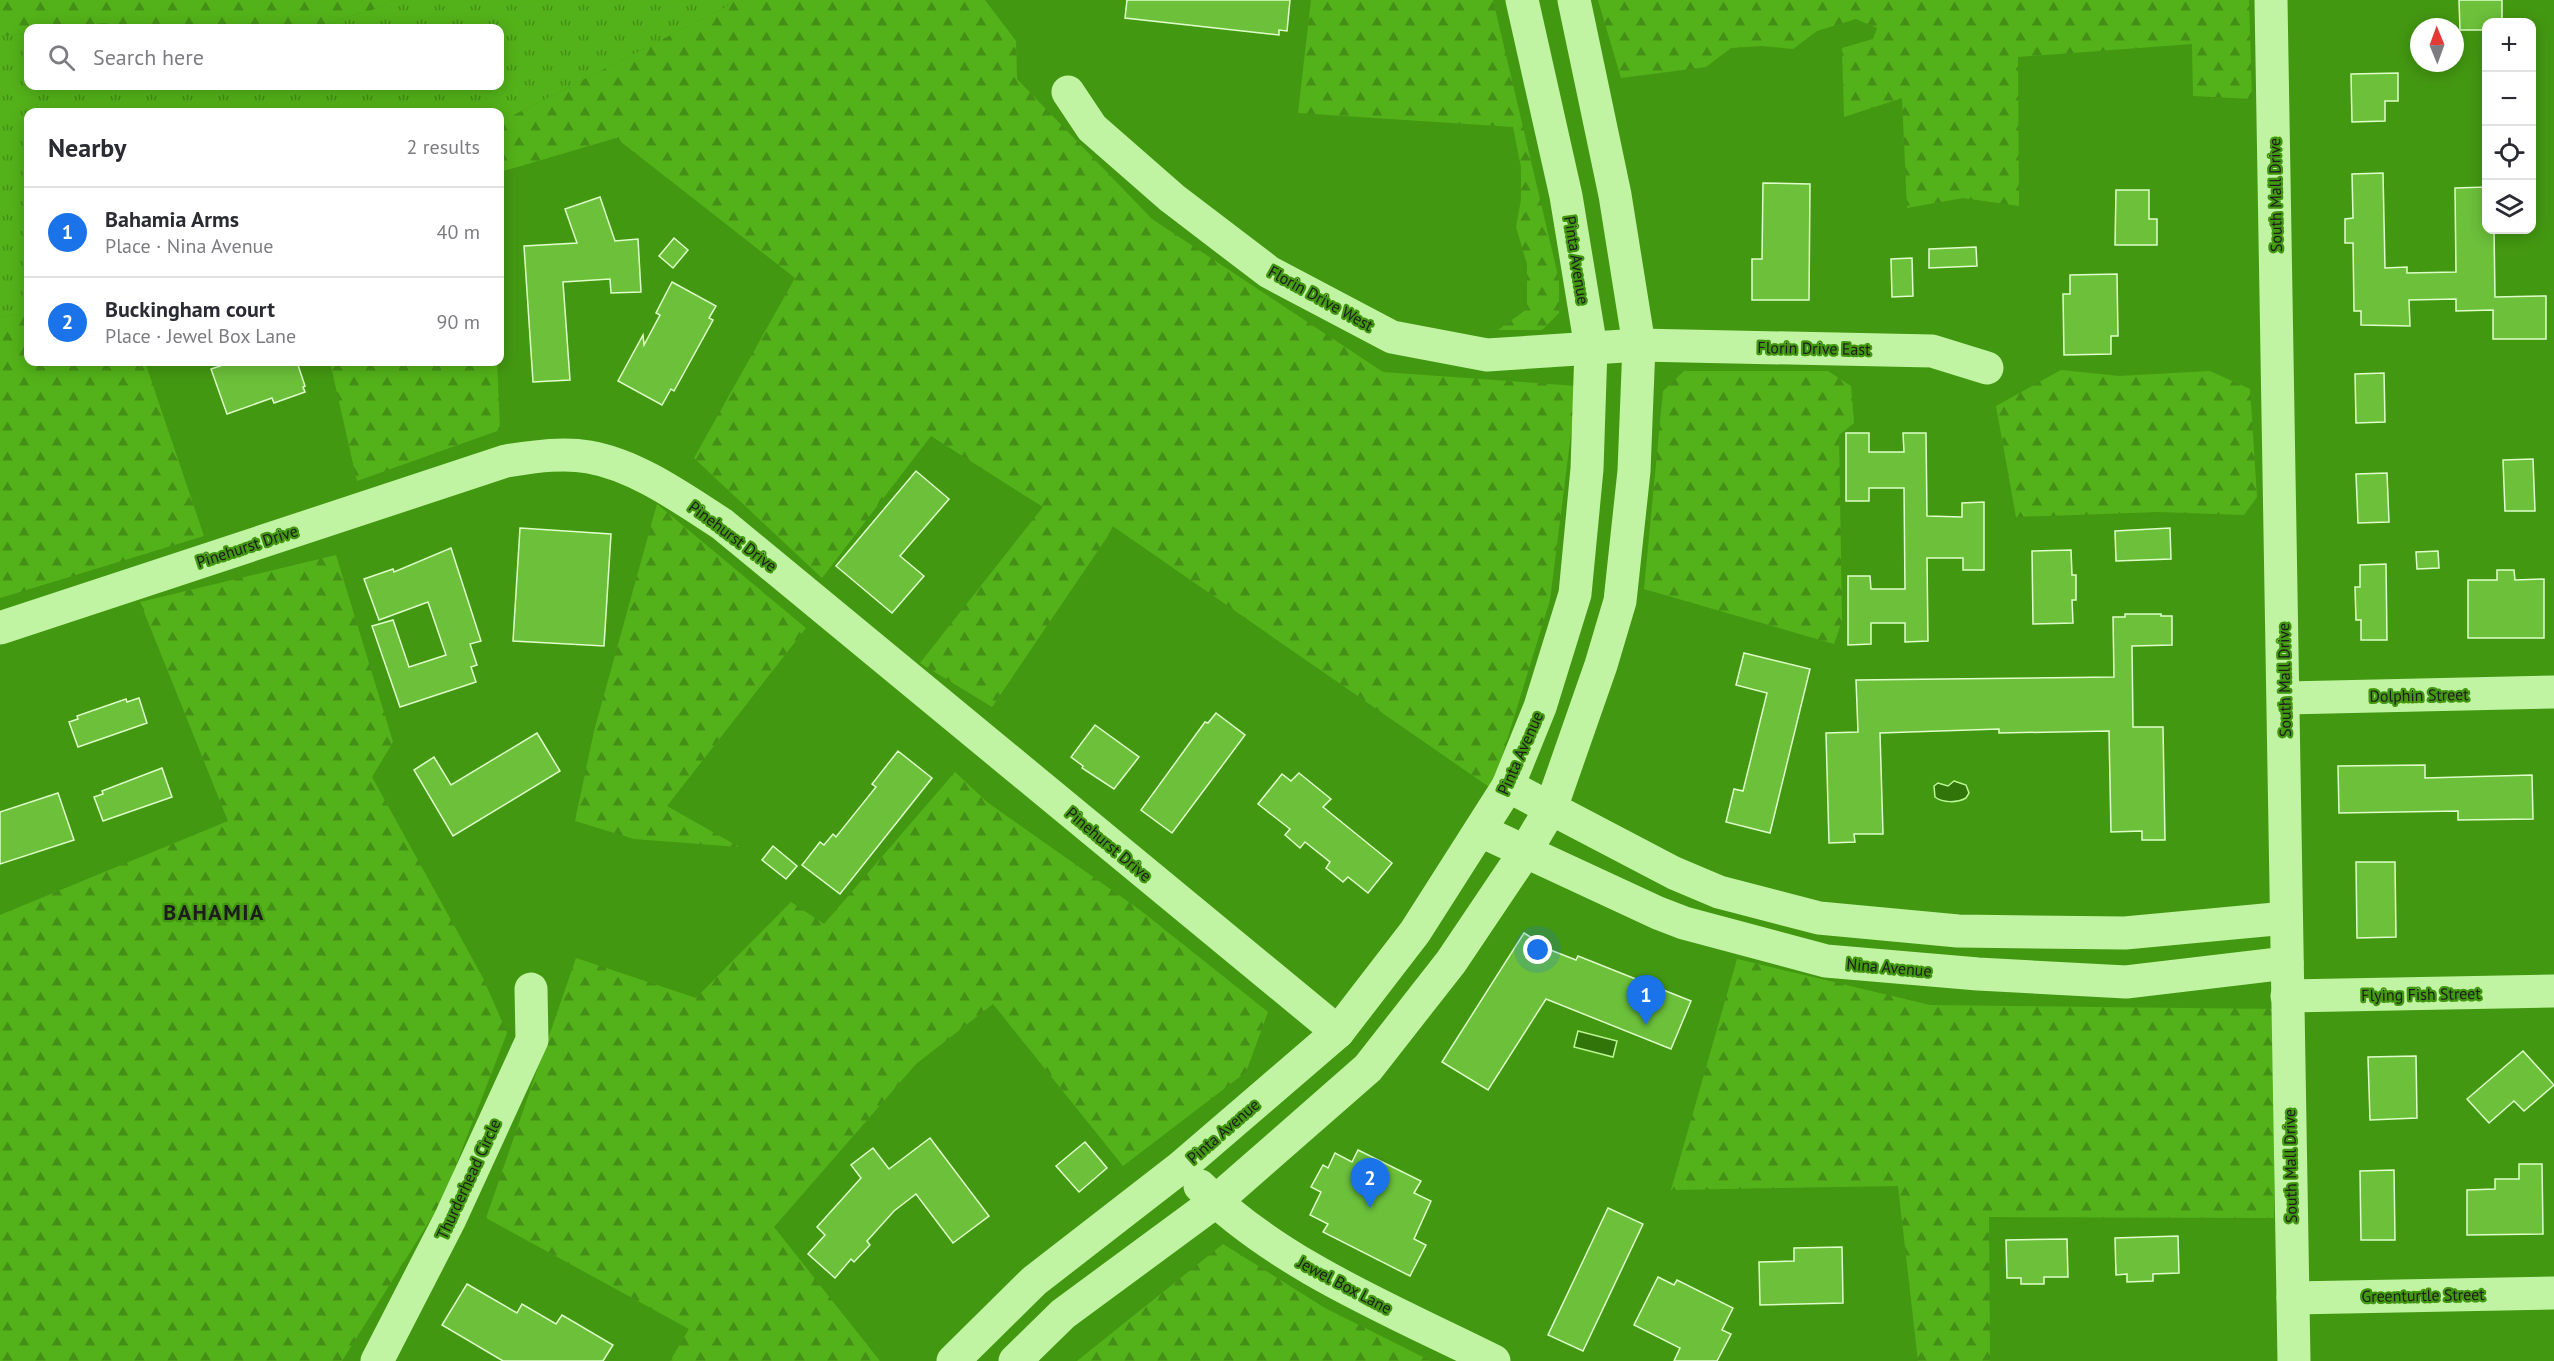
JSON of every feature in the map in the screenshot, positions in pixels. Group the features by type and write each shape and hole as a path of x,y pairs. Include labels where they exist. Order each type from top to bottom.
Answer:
{"street":[{"name":"Pinta Avenue","path":"952,1361 1034,1281 1181,1167 1338,1032 1415,932 1508,786 1540,707 1575,594 1587,469 1591,348 1566,196 1522,0"},
{"path":"1015,1361 1064,1314 1215,1202 1368,1068 1451,962 1525,852 1551,808 1601,665 1620,601 1634,471 1639,345 1615,195 1574,0"},
{"name":"South Mall Drive","path":"2271,0 2294,1361"},
{"name":"Florin Drive West","path":"1068,92 1092,128 1172,198 1269,272 1392,337 1487,355 1639,345"},
{"name":"Florin Drive East","path":"1639,345 1932,351 1987,368"},
{"name":"Pinehurst Drive","path":"0,628 506,461 544,456 589,457 613,464 664,487 722,524 1338,1032"},
{"name":"Dolphin Street","path":"2284,698 2554,692"},
{"path":"1508,786 1674,873 1719,892 1819,918 1958,931 2125,933 2286,918"},
{"name":"Nina Avenue","path":"1481,831 1658,914 1826,961 1978,974 2126,982 2287,963"},
{"path":"1658,914 1674,873"},
{"path":"2125,933 2126,982"},
{"name":"Thurderhead Circle","path":"377,1361 450,1219 532,1040 531,989"},
{"name":"Flying Fish Street","path":"2287,996 2554,992"},
{"name":"Jewel Box Lane","path":"1181,1167 1215,1202 1302,1265 1494,1361"},
{"name":"Greenturtle Street","path":"2293,1298 2554,1293"}],"green space":[{"path":"0,0 390,0 381,7 325,24 24,24 24,33 0,36"},
{"path":"390,0 733,0 726,7 514,115 504,115 504,108 24,108 24,313 0,318 0,36 24,33 24,90 504,90 504,24 325,24 381,7"},
{"path":"733,0 985,0 1016,41 1017,79 1152,219 1383,372 1577,386 1550,600 1492,789 1114,527 992,707 920,663 1043,507 931,436 822,578 694,458 795,278 616,138 504,171 504,115 514,115 726,7"},
{"path":"1311,0 1493,0 1559,280 1559,313 1542,330 1498,330 1527,309 1527,264 1516,227 1521,200 1521,167 1513,127 1298,113"},
{"path":"1598,0 2249,0 2252,99 2193,96 2192,44 2018,57 2019,206 1963,198 1907,208 1902,98 1844,117 1842,48 1873,39 1877,28 1856,19 1817,31 1793,49 1761,46 1731,48 1706,67 1621,78"},
{"path":"24,313 24,366 146,366 204,536 0,598 0,318"},
{"path":"331,366 497,366 500,430 357,481"},
{"path":"2061,370 2119,376 2210,371 2250,389 2257,497 2244,515 2158,512 2016,517 1996,406"},
{"path":"1684,371 1828,371 1851,386 1854,423 1839,435 1842,621 1834,644 1644,589 1663,391"},
{"path":"657,504 806,628 667,806 739,847 634,839 575,821 594,731"},
{"path":"336,555 393,742 372,777 483,978 507,1033 442,1201 342,1361 0,1361 0,915 228,821 140,602"},
{"path":"955,772 987,802 1140,910 1268,1012 1246,1072 1123,1166 993,1004 916,1064 774,1227 880,1361 670,1361 689,1329 486,1218 576,958 696,998 791,902 824,924"},
{"path":"1737,959 1930,1005 2274,1009 2274,1218 1989,1217 1990,1361 1918,1361 1898,1186 1671,1190"},
{"path":"1223,1244 1325,1308 1431,1361 1077,1361"}],"shaded area":[{"path":"1954,781 1966,785 1969,793 1966,798 1950,802 1935,797 1934,786 1938,783 1948,786"},
{"path":"1578,1031 1617,1041 1613,1057 1574,1047"}],"building":[{"path":"1127,0 1290,0 1287,31 1279,30 1279,35 1125,18"},
{"path":"2459,0 2502,0 2502,18 2482,18 2482,30 2464,30 2464,18 2460,18"},
{"path":"2398,73 2398,101 2385,101 2385,121 2352,122 2351,74"},
{"path":"2383,173 2385,268 2407,267 2407,273 2456,272 2455,188 2482,187 2482,234 2494,234 2495,297 2546,296 2546,339 2493,339 2493,310 2456,311 2456,299 2409,300 2410,326 2361,325 2361,311 2354,311 2353,243 2345,243 2345,219 2353,218 2352,174"},
{"path":"1763,183 1810,184 1809,300 1752,300 1752,259 1762,259"},
{"path":"2116,190 2149,190 2149,219 2157,219 2157,245 2115,245"},
{"path":"600,197 615,241 638,239 641,292 611,293 610,279 563,282 570,380 533,382 524,246 577,243 565,209"},
{"path":"674,238 688,250 673,268 659,256"},
{"path":"1976,247 1977,266 1929,268 1929,249"},
{"path":"1912,258 1913,296 1892,297 1891,259"},
{"path":"2117,274 2118,336 2111,336 2111,354 2064,355 2063,294 2070,294 2070,275"},
{"path":"672,282 716,306 709,318 713,320 674,391 671,389 662,405 618,381 643,335 644,345 660,315 656,313"},
{"path":"220,366 298,366 305,392 274,403 272,398 227,414 211,369"},
{"path":"2384,373 2385,422 2356,423 2355,374"},
{"path":"1846,433 1869,433 1869,452 1904,452 1903,433 1926,433 1927,516 1962,517 1962,503 1984,502 1984,570 1963,570 1963,558 1927,558 1928,641 1905,642 1905,623 1871,623 1871,644 1848,645 1848,576 1870,576 1871,589 1905,589 1904,488 1869,488 1869,501 1846,501"},
{"path":"2533,459 2535,511 2505,511 2503,460"},
{"path":"916,471 949,499 900,556 924,576 892,613 836,566"},
{"path":"2387,473 2389,522 2358,523 2356,474"},
{"path":"520,528 611,534 604,646 513,641"},
{"path":"2170,528 2171,559 2116,561 2115,531"},
{"path":"451,548 481,641 470,644 477,665 471,667 476,682 400,707 372,626 393,620 409,667 446,655 428,602 379,620 364,579 393,569 394,572"},
{"path":"2071,550 2072,575 2076,575 2076,600 2072,600 2073,623 2033,624 2032,551"},
{"path":"2438,551 2439,568 2417,569 2416,552"},
{"path":"2386,564 2387,640 2361,640 2361,620 2356,620 2355,587 2360,587 2360,565"},
{"path":"2497,570 2514,570 2515,580 2544,579 2544,638 2468,638 2468,580 2497,580"},
{"path":"2125,614 2172,616 2172,645 2132,646 2133,727 2163,727 2165,840 2142,840 2142,831 2111,832 2109,731 1999,733 1999,729 1880,733 1883,834 1854,834 1855,842 1829,843 1826,733 1858,732 1856,680 2114,677 2113,617 2125,617"},
{"path":"1744,653 1810,669 1770,833 1726,822 1734,789 1743,791 1767,693 1736,685"},
{"path":"139,698 147,723 78,747 69,722 78,719 77,716 126,699 127,702"},
{"path":"1216,713 1245,735 1172,833 1141,810 1205,722 1208,723"},
{"path":"1095,725 1139,757 1114,789 1082,768 1083,766 1071,757"},
{"path":"537,733 560,771 453,836 414,770 434,757 451,785"},
{"path":"898,751 932,778 840,894 802,865 820,842 824,845 833,834 836,837 876,787 872,784"},
{"path":"2425,765 2425,778 2532,775 2533,819 2458,820 2458,811 2339,813 2338,766"},
{"path":"162,768 172,797 103,821 94,797 103,794 102,791"},
{"path":"1299,773 1331,799 1323,807 1392,863 1368,893 1348,877 1343,882 1326,868 1330,862 1305,842 1300,848 1285,835 1290,829 1258,804 1282,774 1291,781"},
{"path":"58,793 74,840 0,864 0,812"},
{"path":"773,846 797,866 786,879 762,860"},
{"path":"2356,862 2395,862 2396,937 2357,938"},
{"path":"1524,933 1553,951 1576,960 1578,956 1691,1001 1671,1049 1546,999 1488,1090 1442,1062"},
{"path":"2523,1051 2554,1085 2524,1111 2514,1101 2489,1123 2467,1099"},
{"path":"2416,1056 2417,1118 2370,1120 2368,1057"},
{"path":"930,1138 989,1216 953,1243 916,1194 894,1211 867,1241 870,1245 854,1262 851,1259 835,1278 808,1254 825,1235 817,1227 861,1178 851,1165 873,1148 889,1169"},
{"path":"1085,1142 1107,1168 1079,1192 1056,1166"},
{"path":"1358,1150 1421,1181 1414,1193 1431,1201 1414,1239 1426,1245 1410,1276 1323,1232 1328,1224 1310,1215 1321,1192 1311,1187 1323,1165 1328,1168 1335,1153 1352,1162"},
{"path":"2519,1164 2542,1164 2543,1234 2467,1235 2467,1190 2495,1189 2495,1179 2519,1179"},
{"path":"2394,1170 2395,1240 2361,1240 2360,1171"},
{"path":"1608,1208 1643,1224 1583,1351 1548,1335"},
{"path":"2178,1236 2179,1273 2153,1274 2153,1281 2127,1282 2127,1274 2116,1275 2115,1238"},
{"path":"2067,1239 2068,1277 2044,1277 2044,1284 2021,1284 2021,1278 2007,1278 2006,1240"},
{"path":"1842,1247 1843,1303 1760,1305 1759,1262 1794,1261 1794,1248"},
{"path":"1658,1277 1674,1285 1677,1280 1733,1308 1722,1330 1731,1334 1717,1361 1674,1361 1680,1348 1634,1325"},
{"path":"467,1284 517,1313 522,1304 556,1324 562,1315 613,1345 603,1361 503,1361 442,1325"}],"place":[{"name":"Bahamia Arms","path":"1646,1025"},
{"name":"Buckingham court","path":"1370,1208"}],"district":[{"name":"BAHAMIA","path":"214,912"}]}
